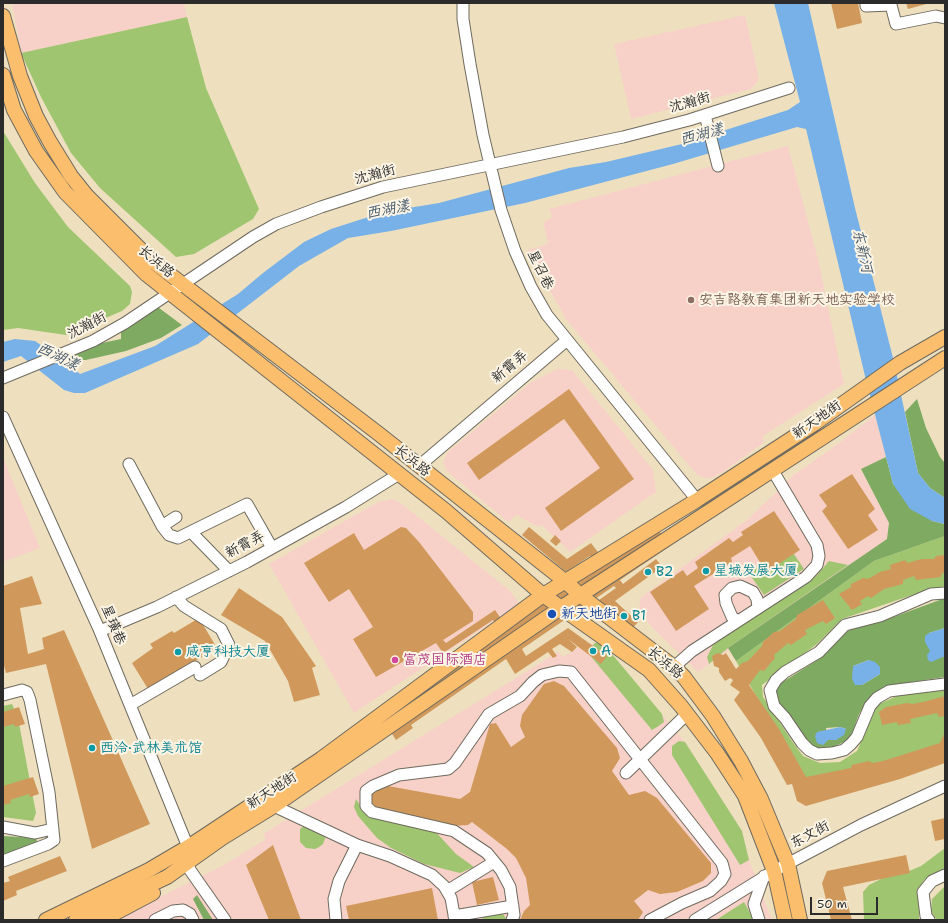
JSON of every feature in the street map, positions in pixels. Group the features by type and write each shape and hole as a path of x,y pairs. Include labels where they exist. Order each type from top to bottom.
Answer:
{"main road":[{"name":"长浜路","path":"3,16 20,76 36,116 71,176 87,196 151,260 419,466 566,582 580,595 674,667 684,677 714,716 741,761 761,799 788,864 800,920"},
{"name":"长浜路","path":"3,75 7,104 36,151 65,192 146,274 446,511 543,595 649,670 687,714 717,753 745,796 785,920"},
{"name":"新天地街","path":"46,920 149,870 188,847 321,759 543,595 697,500 814,424 856,392 900,363 945,337"},
{"name":"新天地街","path":"189,866 222,838 274,806 562,607 774,471 866,408 945,358"},
{"path":"76,920 189,866"},
{"path":"102,920 175,882 189,866"}],"street":[{"name":"星召巷","path":"463,3 463,19 470,64 501,210 515,251 531,287 547,315 697,500"},
{"path":"866,3 866,6 891,5 896,24 936,16 945,18"},
{"name":"沈瀚街","path":"3,378 23,372 73,351 125,323 253,237 276,224 321,207 383,187 706,119 789,88"},
{"path":"706,119 718,166"},
{"name":"新霄弄","path":"419,466 567,340"},
{"name":"星璜巷","path":"3,417 100,631 188,847"},
{"path":"129,464 162,526 170,535 178,538 247,504 272,548"},
{"path":"674,667 692,652 806,577 817,565 819,556 814,538 774,471"},
{"name":"新霄弄","path":"100,631 176,597 272,548 346,507 399,474"},
{"path":"162,526 176,518"},
{"path":"191,532 228,571"},
{"path":"738,621 732,617 726,603 725,595 732,588 740,586 753,592 757,599 758,608"},
{"path":"945,593 931,594 880,616 845,625 819,652 785,672 776,680 770,690 774,706 785,718 802,743 809,750 817,754 832,753 844,750 851,744 857,737 870,706 877,698 889,691 945,684"},
{"path":"130,705 198,671 221,662 229,645 221,629 184,606 176,597"},
{"path":"512,920 510,887 501,870 487,853 454,831 372,812 366,806 366,791 373,786 399,775 448,768 455,763 489,714 520,696 542,675 559,671 571,672 722,863 725,874 721,881 710,891 650,920"},
{"path":"3,695 22,690 27,692 30,700 50,792 54,840 48,844 3,861"},
{"path":"626,773 687,714"},
{"name":"东文街","path":"695,920 769,874 861,825 945,786"},
{"path":"274,806 357,845 390,856 432,875 447,891 451,898 455,918 512,906"},
{"path":"3,827 35,833 53,829"},
{"path":"336,920 334,899 357,845"},
{"path":"447,891 494,862"},
{"path":"189,866 225,920"},
{"path":"760,920 754,904 769,874"},
{"path":"929,920 926,916 923,892 932,881 945,876"},
{"path":"155,920 173,911 183,910 190,914 193,920"}],"shaded area":[{"path":"12,3 184,3 187,17 21,53"},
{"path":"745,15 759,79 751,89 631,119 614,44"},
{"name":"安吉路教育集团新天地实验学校","path":"788,146 818,259 844,384 763,436 763,443 723,472 712,478 699,476 566,319 527,250 548,244 544,225 545,221 552,217 549,209"},
{"path":"557,369 572,370 653,470 656,492 570,552 543,526 534,525 517,515 508,522 447,471 443,463 448,452 530,383"},
{"path":"875,415 886,457 861,470 889,523 887,539 698,672 653,628 643,616 639,608 641,597 747,520 795,474"},
{"path":"3,457 40,548 3,562"},
{"path":"393,499 402,504 510,591 520,604 354,713 269,564 378,502"},
{"path":"602,642 685,742 742,831 749,860 772,920 114,920 222,866 266,839 263,834 558,652 563,657 581,646"}],"green space":[{"path":"187,17 206,88 259,209 253,219 194,254 176,257 100,188 71,153 41,97 21,53"},
{"path":"3,131 35,183 68,227 130,286 132,292 130,304 122,311 66,335 18,328 3,330"},
{"path":"155,305 182,325 161,338 126,351 86,360 71,360 53,353 58,347 73,349 121,339 121,327"},
{"path":"917,399 926,428 940,457 945,463 945,498 930,488 918,473 905,412"},
{"path":"886,457 893,484 932,521 945,524 945,536 874,561 736,661 728,648 887,539 889,523 861,469"},
{"path":"945,536 945,586 924,591 842,619 817,644 762,685 763,697 794,744 803,756 820,763 840,762 857,751 877,705 899,695 945,690 945,745 807,784 736,661 874,561"},
{"path":"794,554 804,569 764,595 748,572 761,563"},
{"path":"829,561 848,565 728,648 709,664 707,657 713,645 817,575"},
{"path":"945,598 945,628 929,633 941,657 945,656 945,677 892,685 871,696 859,714 851,736 846,741 829,749 816,749 808,743 793,720 779,703 776,695 778,685 819,659 848,631 858,626 888,619","holes":["869,660 880,674 862,685 853,666","840,727 846,729 836,740 828,740 826,728"]},
{"path":"602,642 662,714 664,722 657,727 652,730 589,654 590,648 595,643"},
{"path":"12,704 18,718 36,813 33,821 3,817 3,706"},
{"path":"679,741 685,742 742,831 749,860 740,865 672,755 672,746"},
{"path":"356,799 365,813 434,830 456,854 474,867 460,873 424,864 391,848 377,838 358,816 354,807"},
{"path":"307,824 326,836 323,844 315,849 306,848 300,842 300,829"},
{"path":"3,836 36,838 38,844 3,856"},
{"path":"945,848 945,868 924,880 919,893 919,920 864,920 863,892 869,885 885,877 902,874 921,866"},
{"path":"945,886 945,920 937,920 931,911 932,899"},
{"path":"197,895 213,920 204,920 193,899"},
{"path":"744,902 754,920 716,920"},
{"path":"495,913 503,914 507,920 481,920 485,916"}],"water":[{"path":"774,3 808,3 855,208 893,358 918,473 930,488 945,498 945,524 932,521 910,509 893,484 865,376 806,129 797,127 673,164 525,203 391,231 348,238 299,266 198,344 85,393 74,393 64,390 21,356 3,362 3,342 15,339 35,341 66,362 80,374 155,346 238,294 304,242 331,229 384,212 439,203 569,168 606,162 682,144 788,110 800,102"},
{"path":"945,628 945,656 931,662 928,660 927,655 930,651 925,642 925,636 929,633"},
{"path":"869,660 875,662 880,667 880,674 862,685 855,685 852,679 853,666"},
{"path":"840,727 846,729 844,735 836,740 828,740 823,745 817,743 815,736 817,732"}],"building":[{"path":"831,3 858,3 862,23 837,29"},
{"path":"906,3 930,3 908,9"},
{"path":"569,389 634,479 561,531 545,508 600,468 564,419 479,480 467,463"},
{"path":"852,474 875,509 868,515 878,530 848,549 822,511 827,506 819,495"},
{"name":"星城发展大厦","path":"774,511 800,550 766,572 750,546 731,558 732,562 694,586 709,609 676,631 650,592 683,570 687,576 698,568 695,562 729,538 733,542 743,535 741,532"},
{"path":"654,524 670,546 620,580 623,584 656,559 662,567 615,601 638,622 632,629 599,600 616,588 614,586 522,649 526,656 568,628 607,656 601,664 568,639 577,647 572,652 560,644 552,649 557,656 553,658 548,652 515,674 506,659 411,725 413,728 396,740 378,712 501,633 493,620 443,653 436,643 376,677 353,639 373,627 349,589 329,602 304,563 354,533 364,550 401,527 406,528 419,542 473,612 473,621 443,640 446,643 495,610 508,629 597,565 590,556 566,572 522,535 529,527 567,559 591,543 604,560"},
{"path":"555,535 561,541 556,546 550,541"},
{"path":"945,555 945,573 942,573 941,577 916,580 914,576 903,580 903,584 884,589 871,598 868,596 860,601 862,604 852,610 839,594 851,587 851,584 863,578 868,579 880,572 891,569 890,565 905,560 907,563 922,559 934,559 936,556"},
{"name":"西泠·武林美术馆","path":"32,576 42,604 20,608 28,654 44,649 42,638 64,630 150,824 92,849 46,664 6,673 3,662 3,586"},
{"path":"239,588 282,617 316,666 312,668 320,695 294,702 288,681 265,641 221,615"},
{"path":"823,600 835,618 826,624 823,621 805,630 807,634 791,645 788,643 774,655 775,658 764,671 760,670 749,685 779,729 806,777 851,768 852,765 869,761 872,763 883,761 940,743 945,732 945,763 900,779 806,806 797,801 792,784 787,785 761,738 734,700 740,692 730,685 733,680 730,678 725,681 719,672 719,668 714,666 712,656 718,653 723,655 726,653 736,669 742,663 748,661 762,646 763,642 774,632 780,631 796,619 797,615"},
{"name":"咸亨科技大厦","path":"199,618 217,648 148,689 132,663 153,648 150,644 172,631 174,633"},
{"path":"554,681 564,686 617,748 620,758 612,771 629,795 645,791 657,798 711,863 711,873 703,881 677,892 660,894 648,890 634,901 643,912 638,920 520,920 524,911 530,905 526,878 516,858 507,849 472,822 468,825 451,826 372,808 368,798 376,789 388,786 460,799 470,792 490,724 496,723 511,747 525,737 520,726 522,715 544,684"},
{"path":"945,696 945,716 939,717 937,713 910,719 911,723 898,725 897,722 882,725 879,712 886,707 907,703 913,704"},
{"path":"19,707 25,724 15,727 14,724 3,727 3,712"},
{"path":"33,777 39,794 30,797 29,794 10,800 11,803 3,805 3,786"},
{"path":"945,818 945,839 935,841 931,821"},
{"path":"273,845 301,920 269,920 246,865"},
{"path":"906,855 910,873 843,887 852,920 831,920 822,883 827,871"},
{"path":"60,856 67,871 16,891 17,895 3,901 3,883 10,881 8,877"},
{"path":"493,877 499,900 477,905 472,882"},
{"path":"432,888 438,920 349,920 346,906"}],"place":[{"name":"安吉路教育集团新天地实验学校","path":"691,300"},
{"name":"星城发展大厦","path":"706,571"},
{"name":"B2","path":"648,572"},
{"name":"新天地街","path":"552,614"},
{"name":"B1","path":"624,616"},
{"name":"A","path":"593,651"},
{"name":"咸亨科技大厦","path":"178,652"},
{"name":"富茂国际酒店","path":"395,660"},
{"name":"西泠·武林美术馆","path":"92,748"}],"water label":[{"name":"西湖漾","path":"702,135"},
{"name":"西湖漾","path":"388,210"},
{"name":"东新河","path":"862,251"},
{"name":"西湖漾","path":"58,357"}]}
